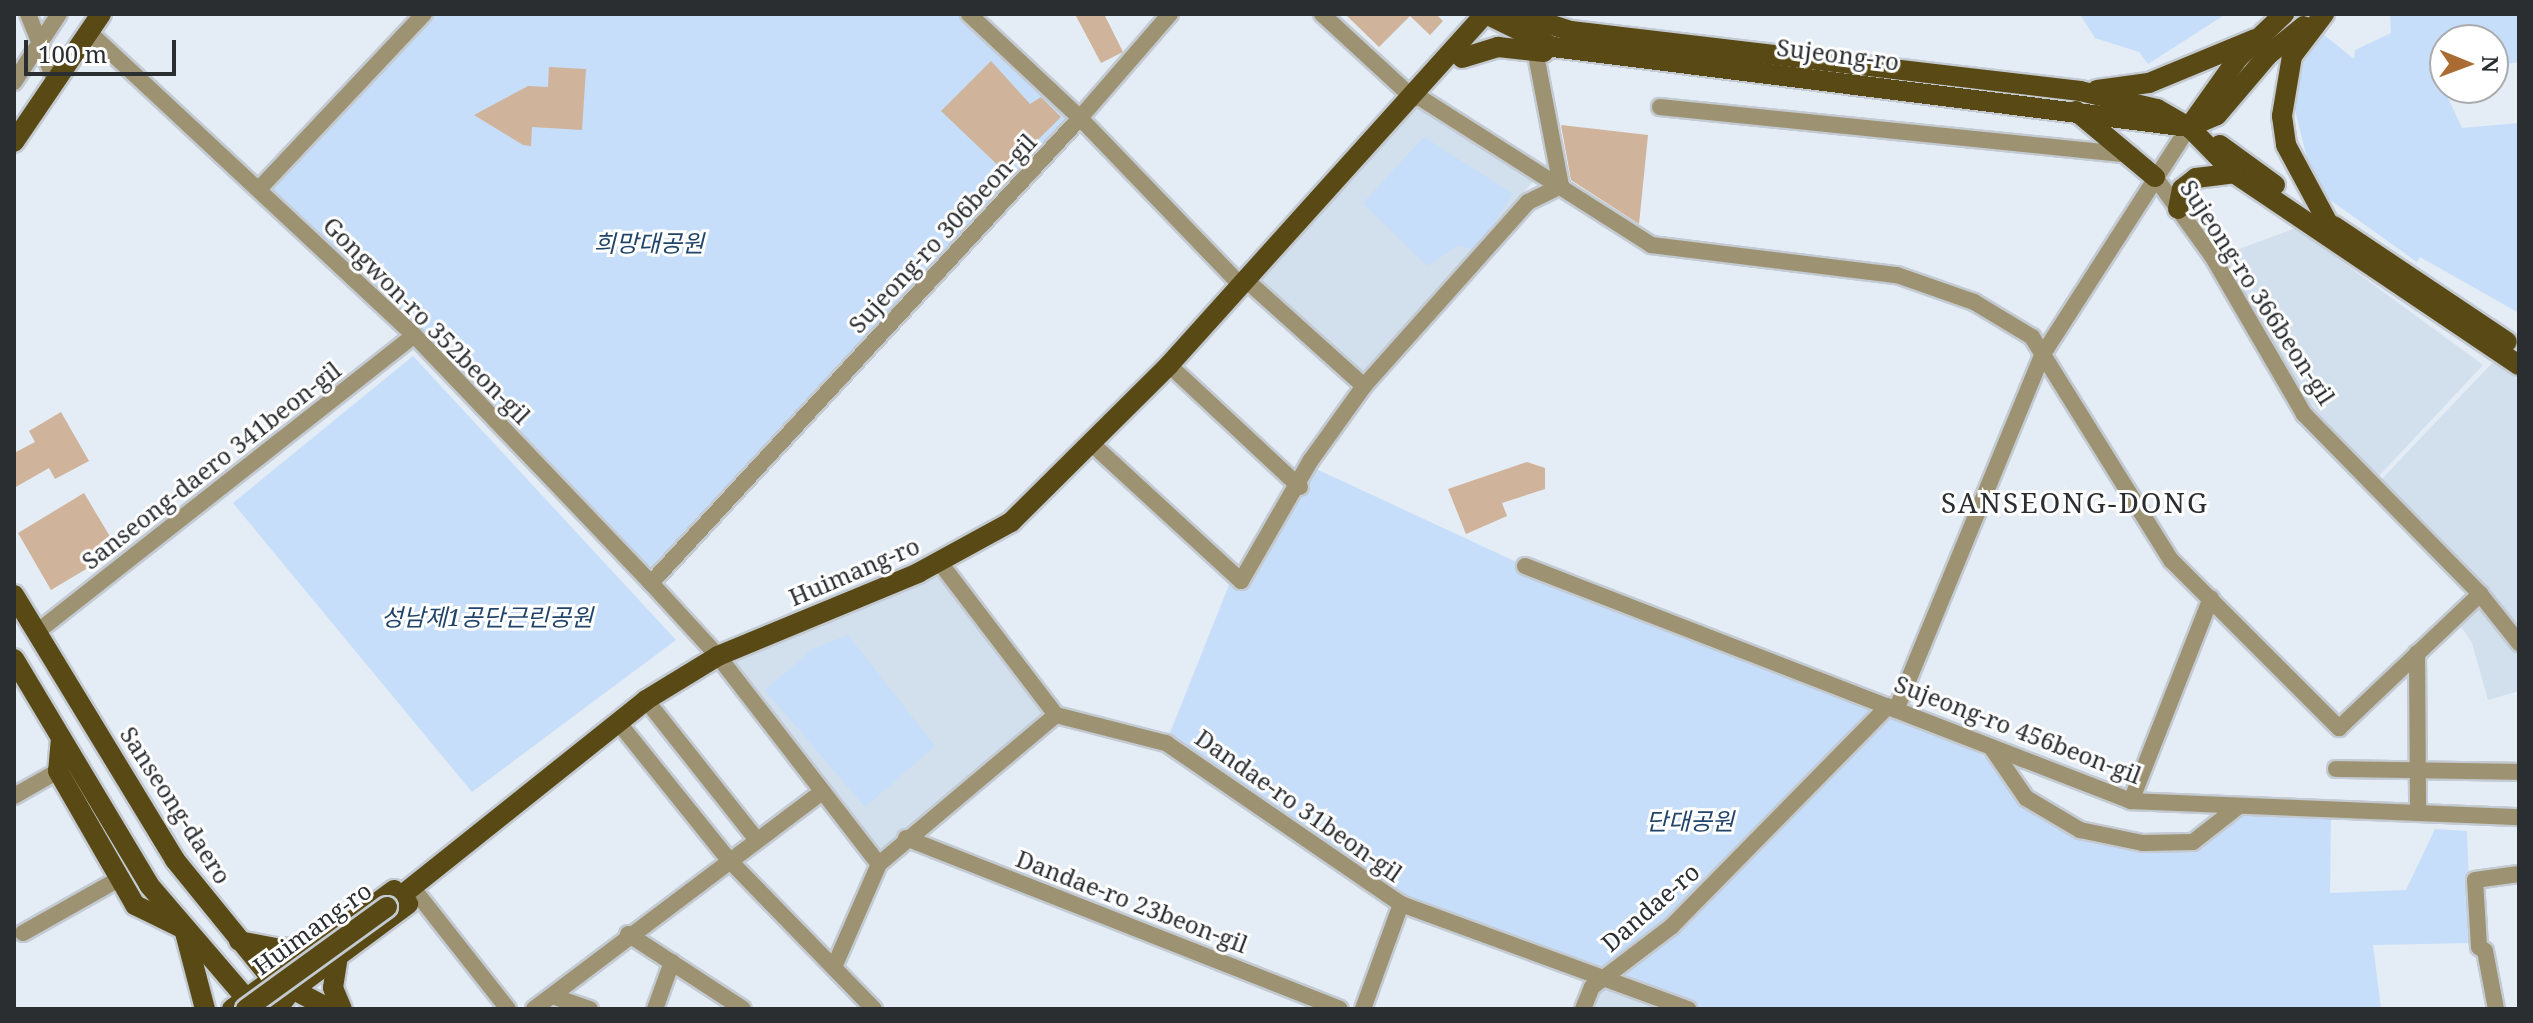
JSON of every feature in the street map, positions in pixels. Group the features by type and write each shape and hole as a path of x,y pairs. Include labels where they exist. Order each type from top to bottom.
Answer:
{"main road":[{"path":"14,142 101,14"},
{"path":"1459,14 1458,53 1498,47 1580,50"},
{"name":"Sujeong-ro","path":"1518,14 1571,31 2079,100"},
{"path":"2189,127 2204,99 2255,39 2284,14"},
{"path":"2189,127 2217,115 2268,55 2322,14"},
{"path":"2322,14 2292,56 2282,116 2286,145 2327,221"},
{"name":"Huimang-ro","path":"243,1006 387,907 646,700 718,656 940,563 1011,522 1169,365 1243,281 1417,98 1491,15"},
{"name":"Sujeong-ro","path":"1491,15 1539,43 1580,50 2157,109 2189,127 2519,349"},
{"path":"2079,100 2149,83 2255,39"},
{"path":"2079,100 2155,177"},
{"name":"Sujeong-ro","path":"2189,127 2234,173 2519,365"},
{"path":"2178,209 2182,189 2196,178 2234,173"},
{"name":"Sanseong-daero","path":"14,595 175,860 271,978 330,1009"},
{"path":"14,659 149,885 243,1006 268,1009"},
{"path":"61,738 58,771 135,905 184,929 205,1009"},
{"path":"277,1009 291,991 458,867 465,847"},
{"path":"243,1006 271,978 443,854 465,847"},
{"path":"239,941 281,949 315,946"},
{"path":"338,956 333,988 342,1009"}],"street":[{"path":"28,14 55,81"},
{"path":"14,82 59,14"},
{"path":"259,189 424,14"},
{"path":"969,14 1080,118 1243,281 1364,386"},
{"name":"Sujeong-ro 306beon-gil","path":"651,583 1080,118 1170,14"},
{"path":"1332,17 1417,98 1651,245 1897,275 1974,302 2032,337 2133,508 2171,560 2339,728 2480,594"},
{"name":"Gongwon-ro 352beon-gil","path":"89,32 414,335 651,583 718,656 879,864"},
{"path":"1535,50 1561,186"},
{"path":"1660,107 1910,135 2133,155"},
{"path":"1892,708 2043,354 2189,127"},
{"name":"Sujeong-ro 366beon-gil","path":"2155,177 2178,209 2304,414 2480,594 2519,643"},
{"path":"1091,443 1241,581 1364,386 1528,202 1561,186"},
{"name":"Sanseong-daero 341beon-gil","path":"37,632 414,335"},
{"path":"1169,365 1300,487"},
{"path":"834,967 879,864 906,838 1056,715 940,563"},
{"name":"Sujeong-ro 456beon-gil","path":"1525,566 2131,801 2519,817"},
{"path":"2131,801 2211,598"},
{"path":"2417,653 2418,813"},
{"path":"646,700 757,840"},
{"name":"Dandae-ro","path":"1583,1009 1603,978 1672,926 1892,708"},
{"name":"Dandae-ro 31beon-gil","path":"1056,715 1166,743 1401,904 1688,1009"},
{"path":"618,722 729,860 874,1009"},
{"path":"1991,747 2026,798 2080,830 2143,843 2193,842 2239,806"},
{"path":"2336,769 2519,772"},
{"path":"14,796 58,771"},
{"path":"534,1009 628,934 822,792"},
{"name":"Dandae-ro 23beon-gil","path":"906,838 1340,1009"},
{"path":"2496,1009 2479,947 2475,880 2519,874"},
{"path":"23,933 119,879"},
{"path":"419,896 508,1009"},
{"path":"1363,1009 1401,904"},
{"path":"628,934 738,1005"},
{"path":"655,1009 672,962"},
{"path":"552,996 590,1009"}],"shaded area":[{"path":"1416,103 1539,175 1361,375 1252,284"},
{"path":"2296,228 2483,365 2375,480 2310,403 2220,256"},
{"path":"2494,361 2519,381 2519,632 2379,482"},
{"path":"946,574 1056,715 879,855 727,664 760,641"},
{"path":"2483,597 2519,648 2519,691 2488,700 2472,643 2458,622"},
{"path":"1604,980 1680,1009 1593,1009"}],"green space":[{"name":"희망대공원","path":"426,14 958,14 1069,119 651,578 262,189"},
{"path":"2080,14 2226,14 2148,64 2139,52 2095,38"},
{"path":"2390,14 2519,14 2519,62 2509,64 2509,24 2429,24 2429,104 2451,104 2462,128 2519,123 2519,313 2420,257 2417,262 2326,197 2307,158 2291,94 2306,54 2323,34 2354,59 2355,50 2391,33"},
{"path":"1424,137 1513,194 1476,250 1458,246 1427,266 1363,203"},
{"name":"성남제1공단근린공원","path":"413,356 676,640 472,792 233,503"},
{"name":"단대공원","path":"1312,467 1525,566 1896,710 2002,766 2005,781 2080,830 2193,842 2233,816 2278,810 2331,819 2330,893 2406,890 2435,829 2467,831 2471,943 2373,945 2381,1009 1692,1009 1603,978 1407,895 1166,743 1229,585"},
{"path":"848,635 935,746 865,807 765,690 813,649"}],"building":[{"path":"1075,14 1104,14 1123,52 1101,63"},
{"path":"1345,14 1436,14 1443,21 1430,35 1410,16 1379,47"},
{"path":"991,61 1030,104 1041,97 1061,117 1005,172 941,111"},
{"path":"549,67 586,69 582,130 532,127 531,146 523,145 474,115 528,86 548,87"},
{"path":"1561,125 1648,135 1639,224 1571,180"},
{"path":"61,412 89,461 55,479 49,468 14,488 14,453 35,442 29,431"},
{"path":"1527,462 1545,468 1545,489 1502,503 1507,516 1466,534 1448,489"},
{"path":"84,493 118,550 51,590 18,533"}],"district":[{"name":"SANSEONG-DONG","path":"2075,502"}]}
